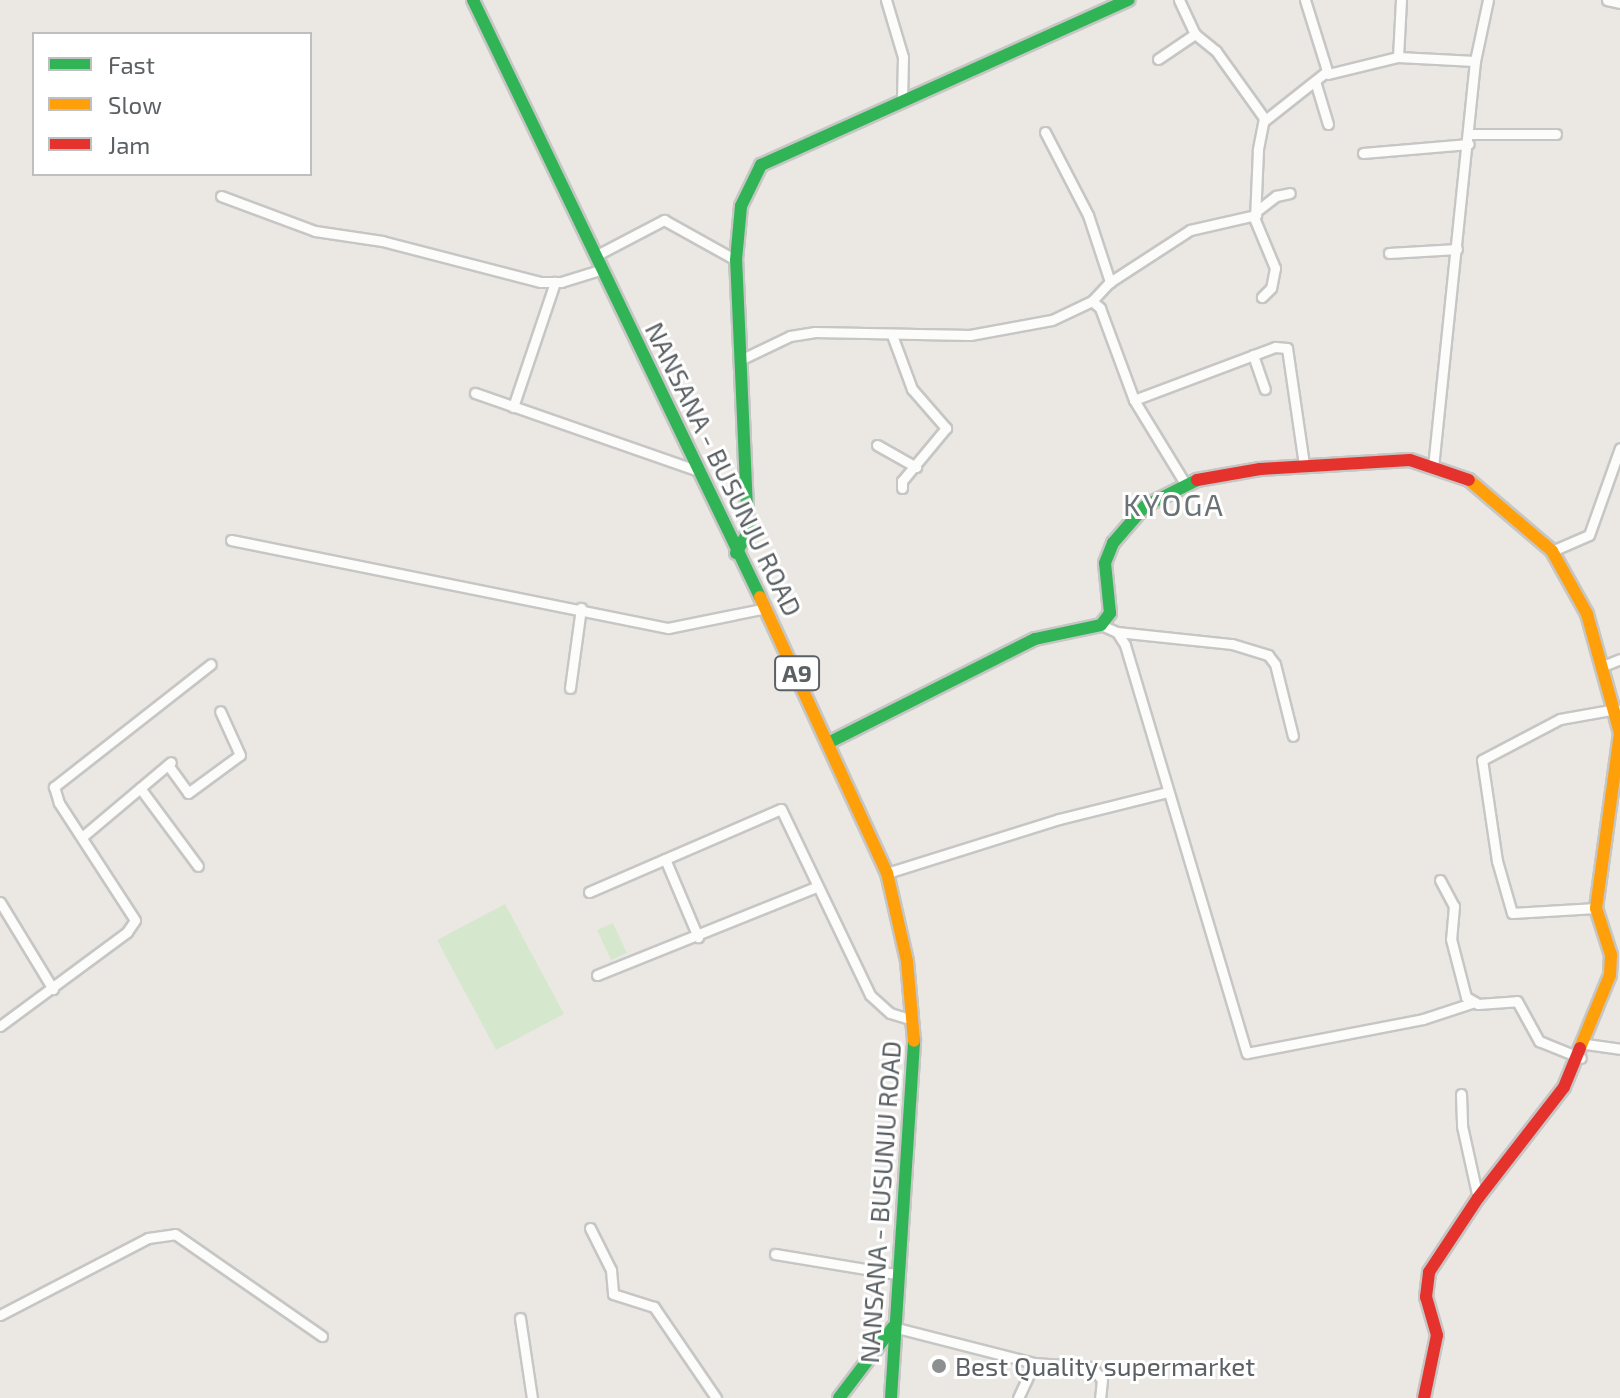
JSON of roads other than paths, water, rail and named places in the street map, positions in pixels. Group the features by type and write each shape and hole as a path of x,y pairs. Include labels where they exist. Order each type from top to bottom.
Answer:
{"street":[{"name":"NANSANA - BUSUNJU ROAD","path":"473,0 702,472 736,553 830,742 887,873 907,961 915,1049 896,1274 891,1398"},
{"path":"886,0 903,57 902,103"},
{"path":"736,553 748,532 736,260 741,206 761,165 779,153 902,103 1129,0"},
{"path":"1179,0 1195,34 1238,78 1264,121"},
{"path":"1305,0 1326,72"},
{"path":"1398,57 1401,0"},
{"path":"1433,464 1470,139 1475,61 1488,0"},
{"path":"1607,0 1620,3"},
{"path":"1158,59 1195,34"},
{"path":"1262,297 1271,288 1275,268 1257,212 1258,150 1264,121 1326,72 1398,57 1475,61"},
{"path":"1315,81 1328,124"},
{"path":"1045,132 1088,215 1110,282"},
{"path":"1363,153 1470,139 1556,134"},
{"path":"740,360 790,336 814,332 892,335 1000,331 1052,320 1092,301 1110,282 1190,230 1257,212 1276,196 1290,193"},
{"path":"221,196 315,231 382,241 555,282 603,269"},
{"path":"597,255 664,220 736,260"},
{"path":"1389,253 1457,249"},
{"path":"513,407 555,282"},
{"path":"1092,301 1100,308 1134,400 1184,482"},
{"path":"892,335 912,389 946,428 902,481 902,488"},
{"path":"1134,400 1282,347 1290,354 1304,465"},
{"path":"1253,355 1265,389"},
{"path":"475,393 702,472"},
{"path":"877,445 916,467"},
{"path":"1552,551 1589,535 1620,448"},
{"path":"1101,625 1110,613 1105,563 1113,543 1145,506 1184,482 1381,458 1433,464 1500,501 1552,551 1587,614 1616,709 1620,755 1596,908 1612,965 1581,1058 1551,1108 1478,1198 1425,1284 1437,1335 1424,1398"},
{"path":"231,540 581,608 668,628 766,608"},
{"path":"570,688 581,608"},
{"path":"830,742 1035,639 1101,625 1117,632 1232,644 1268,655 1275,664 1293,736"},
{"path":"1117,632 1160,754 1167,792 1247,1053 1423,1019 1472,1003 1517,1001 1539,1041 1581,1058"},
{"path":"1603,666 1620,659"},
{"path":"0,1026 127,932 135,920 54,787 211,664"},
{"path":"1596,908 1512,913 1497,861 1482,760 1560,719 1616,709"},
{"path":"82,837 170,763 188,793 240,755 220,711"},
{"path":"140,788 198,866"},
{"path":"887,873 1059,819 1167,792"},
{"path":"589,892 781,809 870,995 890,1013 913,1020"},
{"path":"665,859 698,937"},
{"path":"1440,880 1454,906 1451,939 1472,1003"},
{"path":"597,975 816,887"},
{"path":"0,902 53,989"},
{"path":"1586,1044 1620,1049"},
{"path":"1461,1094 1462,1126 1478,1198"},
{"path":"590,1228 611,1270 613,1294 654,1307 716,1398"},
{"path":"0,1315 148,1238 175,1234 322,1336"},
{"path":"775,1254 896,1274"},
{"path":"520,1318 532,1398"},
{"path":"839,1398 893,1327 1034,1363 1092,1367 1102,1380 1100,1398"},
{"path":"1018,1398 1034,1363"}],"place":[{"name":"Best Quality supermarket","path":"939,1366"}],"district":[{"name":"KYOGA","path":"1174,504"}]}
